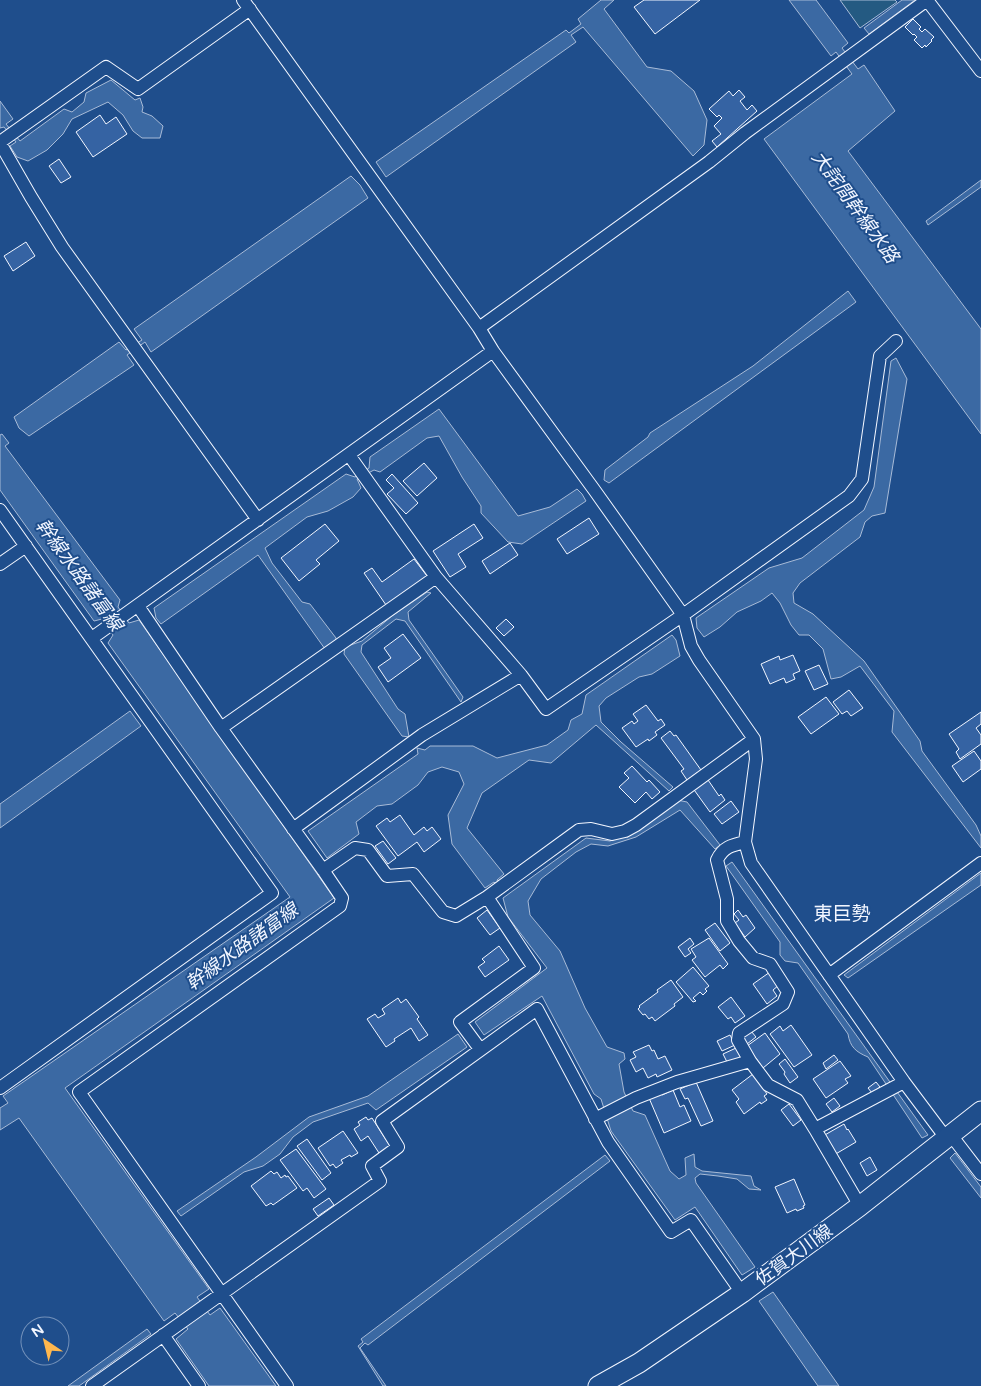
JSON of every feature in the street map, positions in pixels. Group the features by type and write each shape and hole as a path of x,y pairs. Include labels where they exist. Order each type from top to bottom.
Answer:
{"main road":[{"name":"佐賀大川線","path":"598,1386 639,1363 742,1293 860,1206 981,1111"}],"street":[{"path":"479,328 709,162 745,133 927,0 981,72"},
{"path":"258,520 62,247 31,197 6,138 106,67 138,89 246,5 479,328 683,616 691,646 698,660 754,739 756,759 745,842 751,863 904,1082 981,1174"},
{"path":"349,455 436,577 521,675 546,709 683,616 849,496 862,479 880,356 896,341"},
{"path":"92,638 493,350"},
{"path":"0,510 272,893 0,1088"},
{"path":"0,564 26,546"},
{"path":"221,728 436,577"},
{"path":"132,610 221,728 342,898 340,906 79,1092 287,1386"},
{"path":"294,829 422,735 521,675"},
{"path":"323,870 355,848 368,850 387,876 413,874 443,912 456,916 580,830 591,829 612,834 625,831 636,825 754,739"},
{"path":"745,842 730,846 720,853 717,860 726,899 727,921 739,941 753,958 770,964 788,992 782,1004 739,1033 738,1040 750,1062 768,1085 796,1100 860,1206"},
{"path":"829,975 981,863"},
{"path":"480,1050 460,1022 534,968 486,897"},
{"path":"92,1386 380,1181 372,1166 398,1147 382,1120 537,1009 608,1142 671,1232 691,1220 742,1293"},
{"path":"595,1118 636,1098 677,1082 750,1062"},
{"path":"815,1129 904,1082"},
{"path":"163,1335 199,1386"}],"shaded area":[{"path":"840,0 895,0 897,2 860,28"}],"water":[{"path":"601,0 614,0 604,9 647,67 671,71 694,91 707,120 704,145 693,156 583,27 571,35 576,42 386,177 376,162 566,30 569,33 581,24 578,19"},
{"name":"大詫間幹線水路","path":"789,0 816,0 848,43 842,48 858,69 864,65 895,111 848,151 981,329 981,434 764,139 852,74 836,52 831,56"},
{"path":"902,0 915,0 869,34 864,28"},
{"path":"111,80 135,100 140,98 143,107 142,112 152,116 163,126 160,138 142,138 133,131 123,115 108,102 72,119 63,134 47,150 28,161 17,157 10,146 16,142 4,127 0,128 0,101 13,119 6,124 20,141 64,109 72,112 84,102 86,93"},
{"path":"351,176 360,185 368,198 151,352 145,342 127,355 134,365 29,436 19,428 14,417 119,342 126,350 142,340 134,329"},
{"path":"981,180 981,187 928,225 926,221"},
{"path":"848,291 856,302 609,483 604,480 605,470 648,437 650,433 753,366"},
{"path":"896,358 907,379 885,513 872,516 865,522 860,537 800,583 793,593 794,603 813,614 864,661 920,741 922,751 976,825 981,836 981,848 892,732 894,711 860,666 841,677 831,679 823,649 809,635 799,635 772,593 761,601 737,612 720,627 704,637 697,628 696,618 769,568 802,558 864,510 874,487 891,361"},
{"path":"439,409 518,516 550,507 577,489 586,501 522,544 508,542 481,513 481,506 439,436 427,438 380,472 374,470 357,479 361,488 353,497 328,511 307,517 265,548 272,563 302,602 310,604 336,638 336,643 325,649 258,555 161,624 156,618 154,608 346,474 355,477 369,468 370,457"},
{"name":"幹線水路諸富線","path":"2,434 9,443 5,446 120,600 118,607 129,623 139,620 334,898 65,1088 209,1289 197,1297 210,1315 220,1308 276,1386 209,1386 176,1339 188,1329 175,1313 164,1321 19,1118 0,1130 0,1108 8,1103 3,1096 290,897 108,643 113,635 102,619 94,621 0,490 0,435"},
{"path":"427,592 431,593 408,612 409,620 463,697 461,702 405,621 396,619 362,645 361,652 398,709 405,714 409,737 402,736 344,654 345,647 362,641 392,616"},
{"path":"672,635 676,640 680,656 652,674 639,677 606,698 599,706 601,722 673,787 669,791 596,725 551,763 529,760 482,793 467,828 504,874 497,880 498,882 494,882 485,888 452,844 448,815 464,784 459,772 442,767 428,772 418,785 392,804 377,806 356,822 359,834 327,858 308,831 418,754 417,748 425,750 430,746 473,746 497,758 547,745 568,730 571,720 582,714 586,695"},
{"path":"130,711 141,726 0,828 0,804"},
{"path":"677,800 687,802 720,845 715,849 680,810 636,837 608,846 591,844 576,852 541,879 528,901 530,915 560,951 585,1008 607,1047 624,1053 625,1059 619,1064 624,1092 633,1111 645,1115 670,1171 679,1179 686,1175 685,1158 694,1154 695,1167 702,1171 751,1176 754,1186 761,1190 749,1189 737,1179 700,1174 695,1178 696,1183 755,1267 742,1275 695,1207 675,1220 611,1131 601,1099 594,1094 542,996 484,1035 475,1022 547,968 508,917 503,898 586,838 610,841 639,830"},
{"path":"732,862 928,1135 922,1138 868,1057 852,1046 848,1034 798,963 785,961 780,955 780,942 726,866"},
{"path":"981,873 981,885 848,978 844,975"},
{"path":"458,1034 467,1047 376,1110 368,1103 313,1122 293,1137 280,1154 263,1166 244,1172 181,1216 177,1211 256,1157 309,1117 368,1096"},
{"path":"955,1153 981,1187 981,1198 950,1158"},
{"path":"605,1155 610,1161 368,1345 365,1343 360,1348 386,1386 383,1386 358,1346 363,1342 361,1339"},
{"path":"773,1292 839,1386 818,1386 759,1301"},
{"path":"147,1329 151,1334 79,1386 68,1386"}],"building":[{"path":"644,0 700,0 655,34 634,7"},
{"path":"913,19 921,27 919,29 922,32 925,29 934,37 926,47 925,45 922,48 914,40 917,37 905,27"},
{"path":"739,90 745,97 740,101 747,110 752,105 757,111 717,147 712,141 721,134 714,126 722,118 719,115 717,117 709,109 729,91 733,96"},
{"path":"100,115 106,124 116,117 127,134 93,157 76,132"},
{"path":"59,159 71,177 61,183 49,166"},
{"path":"26,242 35,256 13,271 4,256"},
{"path":"424,463 437,478 417,496 403,481"},
{"path":"392,474 418,503 406,514 387,494 394,488 386,480"},
{"path":"589,518 599,534 567,554 557,539"},
{"path":"325,524 339,541 316,560 320,564 299,581 281,558"},
{"path":"474,524 483,538 458,554 466,567 450,577 433,551"},
{"path":"510,543 518,555 490,574 482,561"},
{"path":"414,559 427,576 386,605 364,573 372,568 382,582"},
{"path":"506,619 514,627 504,636 496,628"},
{"path":"403,634 421,658 388,682 378,667 391,658 384,648"},
{"path":"793,655 800,671 793,674 795,679 786,683 784,678 770,684 761,664 779,656 780,660"},
{"path":"819,665 828,684 814,690 805,671"},
{"path":"849,690 863,708 851,716 847,711 842,714 833,702"},
{"path":"826,697 839,714 811,734 798,717"},
{"path":"646,705 658,721 661,719 665,725 655,732 657,735 636,747 622,728 632,721 634,724 638,721 633,714"},
{"path":"981,712 981,724 976,728 981,735 981,744 960,759 956,752 959,749 949,734"},
{"path":"670,731 674,736 676,735 701,770 687,780 681,771 684,769 661,738"},
{"path":"974,751 981,761 981,769 963,782 952,766"},
{"path":"632,766 647,782 649,780 660,792 652,799 646,792 635,803 619,787 629,778 624,773"},
{"path":"706,777 719,796 721,794 725,800 710,812 692,787"},
{"path":"731,801 739,812 722,824 714,814"},
{"path":"400,815 414,835 424,827 427,831 432,827 441,839 424,852 417,842 398,856 376,826 387,818 390,822"},
{"path":"383,841 396,858 388,864 375,846"},
{"path":"487,910 500,928 490,935 477,918"},
{"path":"738,910 743,917 746,915 755,928 745,937 735,923 739,920 734,914"},
{"path":"715,923 730,943 720,951 705,930"},
{"path":"690,938 694,944 688,949 691,953 685,957 678,947"},
{"path":"709,938 728,964 723,969 720,965 705,977 692,960 696,957 691,949"},
{"path":"499,946 509,960 485,977 478,967 485,962 482,959"},
{"path":"693,967 709,986 705,989 707,991 703,995 700,992 693,998 696,1001 693,1002 676,982"},
{"path":"770,972 779,985 773,990 777,996 767,1004 753,984"},
{"path":"671,980 683,997 674,1004 675,1006 655,1021 652,1017 649,1019 645,1014 643,1015 638,1009 639,1006"},
{"path":"731,997 745,1016 735,1023 731,1017 728,1019 718,1007"},
{"path":"398,998 401,1003 406,999 419,1017 417,1019 428,1035 419,1041 411,1028 394,1039 395,1041 386,1047 367,1019 375,1014 378,1018 385,1014 382,1009"},
{"path":"791,1025 812,1055 794,1067 770,1034 780,1026 783,1031"},
{"path":"751,1031 756,1037 747,1044 742,1038"},
{"path":"765,1033 780,1054 763,1068 747,1046"},
{"path":"730,1035 735,1045 722,1051 717,1041"},
{"path":"649,1045 652,1051 654,1050 658,1059 665,1056 672,1070 657,1077 656,1074 648,1078 643,1068 636,1072 630,1060 636,1057 633,1052"},
{"path":"736,1048 741,1058 728,1064 723,1054"},
{"path":"834,1055 838,1060 826,1069 823,1063"},
{"path":"785,1059 798,1077 790,1083 779,1064"},
{"path":"840,1061 851,1076 845,1079 848,1083 826,1098 813,1079"},
{"path":"753,1074 767,1094 764,1096 767,1100 761,1104 760,1102 744,1114 736,1102 739,1099 732,1090"},
{"path":"696,1082 713,1121 701,1126 688,1098 685,1099 680,1089"},
{"path":"876,1082 880,1087 872,1093 868,1088"},
{"path":"673,1090 680,1107 684,1105 691,1121 664,1133 649,1098 661,1092 662,1095"},
{"path":"834,1098 840,1106 832,1112 826,1104"},
{"path":"789,1104 801,1120 793,1126 781,1110"},
{"path":"366,1117 368,1120 372,1118 390,1146 379,1153 368,1136 361,1141 354,1129 360,1125 358,1122"},
{"path":"844,1124 856,1142 834,1155 823,1136"},
{"path":"343,1131 358,1153 341,1160 343,1163 336,1168 333,1164 330,1166 318,1148"},
{"path":"307,1139 331,1173 322,1180 297,1146"},
{"path":"296,1149 326,1189 314,1198 307,1188 303,1191 280,1160"},
{"path":"870,1157 877,1170 867,1176 860,1163"},
{"path":"271,1171 274,1174 277,1172 281,1178 285,1175 286,1177 288,1176 297,1188 273,1205 271,1203 266,1206 251,1186"},
{"path":"794,1179 805,1205 803,1206 804,1208 787,1213 775,1187"},
{"path":"329,1198 334,1205 318,1216 313,1209"}],"district":[{"name":"東巨勢","path":"842,914"}]}
